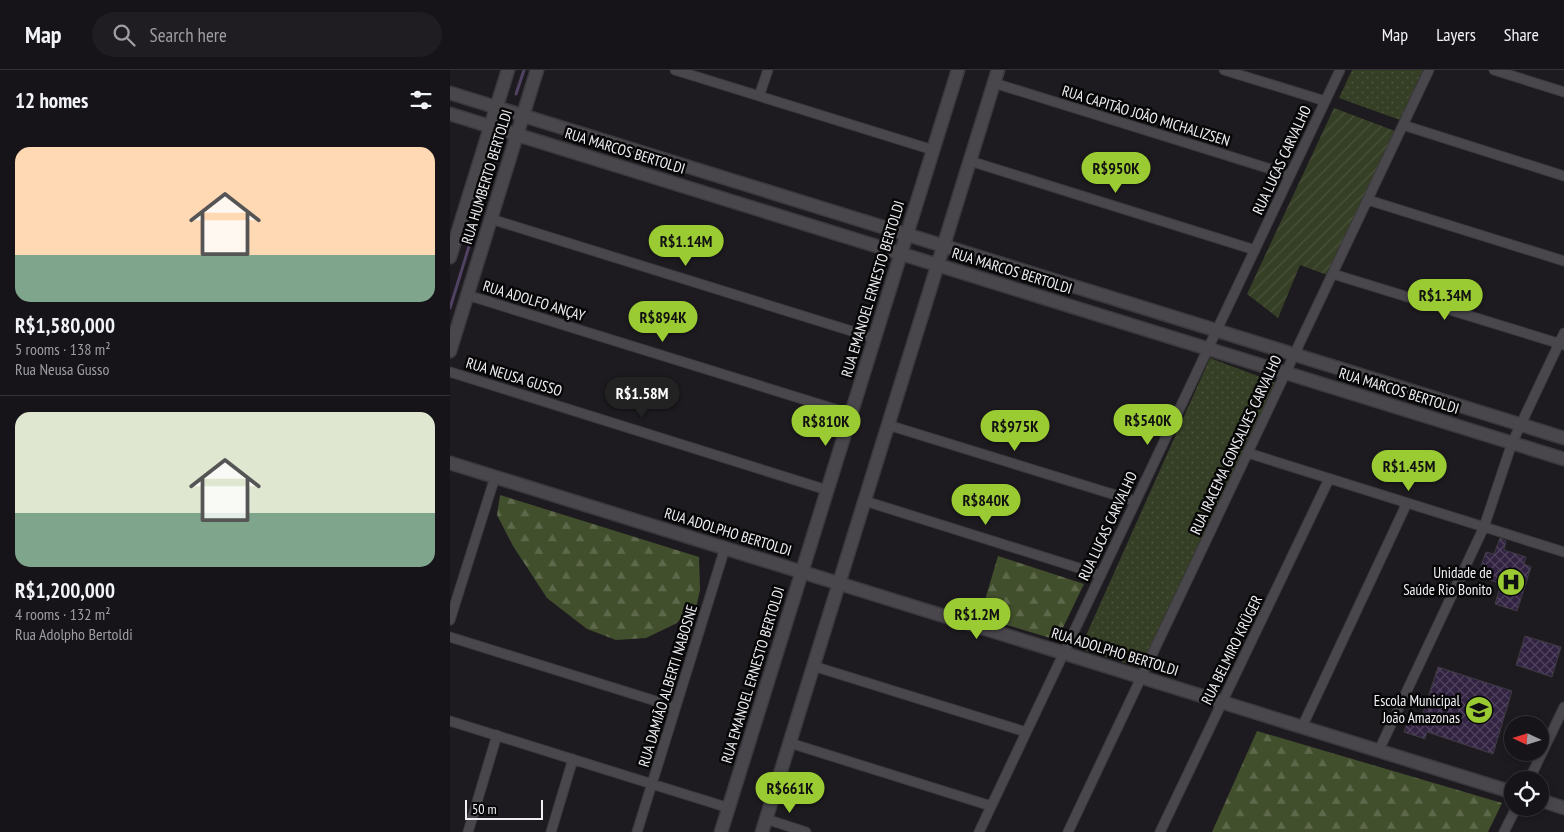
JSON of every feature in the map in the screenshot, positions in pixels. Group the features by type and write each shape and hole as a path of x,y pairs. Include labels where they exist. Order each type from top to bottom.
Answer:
{"street":[{"name":"RUA HUMBERTO BERTOLDI","path":"450,257 508,70"},
{"name":"RUA HUMBERTO BERTOLDI","path":"450,351 537,70"},
{"path":"675,70 933,150"},
{"path":"759,96 768,70"},
{"path":"806,832 764,826 998,70"},
{"path":"1224,70 1325,101"},
{"name":"RUA LUCAS CARVALHO","path":"979,832 1340,70"},
{"name":"RUA IRACEMA GONSALVES CARVALHO","path":"1072,831 1142,677 1429,70"},
{"path":"1494,70 1564,92"},
{"name":"RUA EMANOEL ERNESTO BERTOLDI","path":"721,832 933,150 955,71"},
{"name":"RUA CAPITÃO JOÃO MICHALIZSEN","path":"994,83 1290,175"},
{"name":"RUA MARCOS BERTOLDI","path":"450,93 1564,438"},
{"name":"RUA MARCOS BERTOLDI","path":"450,114 1564,459"},
{"path":"1403,126 1564,176"},
{"path":"970,161 1254,250"},
{"path":"1368,200 1564,261"},
{"path":"491,219 874,338"},
{"path":"1333,274 1561,344"},
{"name":"RUA ADOLFO ANÇAY","path":"468,295 851,414"},
{"path":"1379,750 1484,527 1512,443 1561,344 1564,333"},
{"name":"RUA NEUSA GUSSO","path":"450,372 827,490"},
{"path":"888,425 1135,501"},
{"path":"1248,453 1564,552"},
{"name":"RUA ADOLPHO BERTOLDI","path":"450,463 1504,789"},
{"path":"450,620 495,477"},
{"name":"RUA BELMIRO KRÜGER","path":"1160,832 1329,479"},
{"path":"865,501 1100,575"},
{"path":"1302,727 1407,503"},
{"name":"RUA DAMIÃO ALBERTI NABOSNE","path":"636,832 725,548"},
{"path":"450,637 675,707"},
{"path":"814,666 1026,732"},
{"path":"1533,771 1564,707"},
{"path":"450,721 729,808"},
{"path":"468,832 497,735"},
{"path":"790,743 991,806"},
{"path":"551,832 573,759"},
{"path":"1549,803 1564,808"},
{"path":"1504,832 1512,816"}],"green space":[{"path":"1352,70 1423,70 1400,120 1339,98"},
{"path":"1334,108 1395,131 1330,276 1300,265 1278,318 1247,294"},
{"path":"1210,358 1277,383 1144,669 1080,649"},
{"path":"500,495 699,557 700,590 696,608 675,624 646,638 616,640 587,629 547,598 513,546 497,515"},
{"path":"998,556 1084,584 1057,640 980,617"},
{"path":"1257,731 1502,803 1488,832 1212,832"}],"building":[{"name":"Unidade de Saúde Rio Bonito","path":"1500,538 1506,541 1504,550 1526,557 1524,564 1531,567 1517,611 1495,604 1501,584 1484,578 1487,567 1481,566 1486,552 1494,554"},
{"path":"1525,636 1561,647 1552,677 1516,665"},
{"path":"1438,667 1512,691 1493,754 1427,732 1425,739 1404,732 1409,718 1420,722"}],"waterway":[{"path":"516,94 524,70"},
{"path":"450,308 500,146"}],"place":[{"name":"Unidade de Saúde Rio Bonito","path":"1511,582"},
{"name":"Escola Municipal João Amazonas","path":"1479,710"}]}
